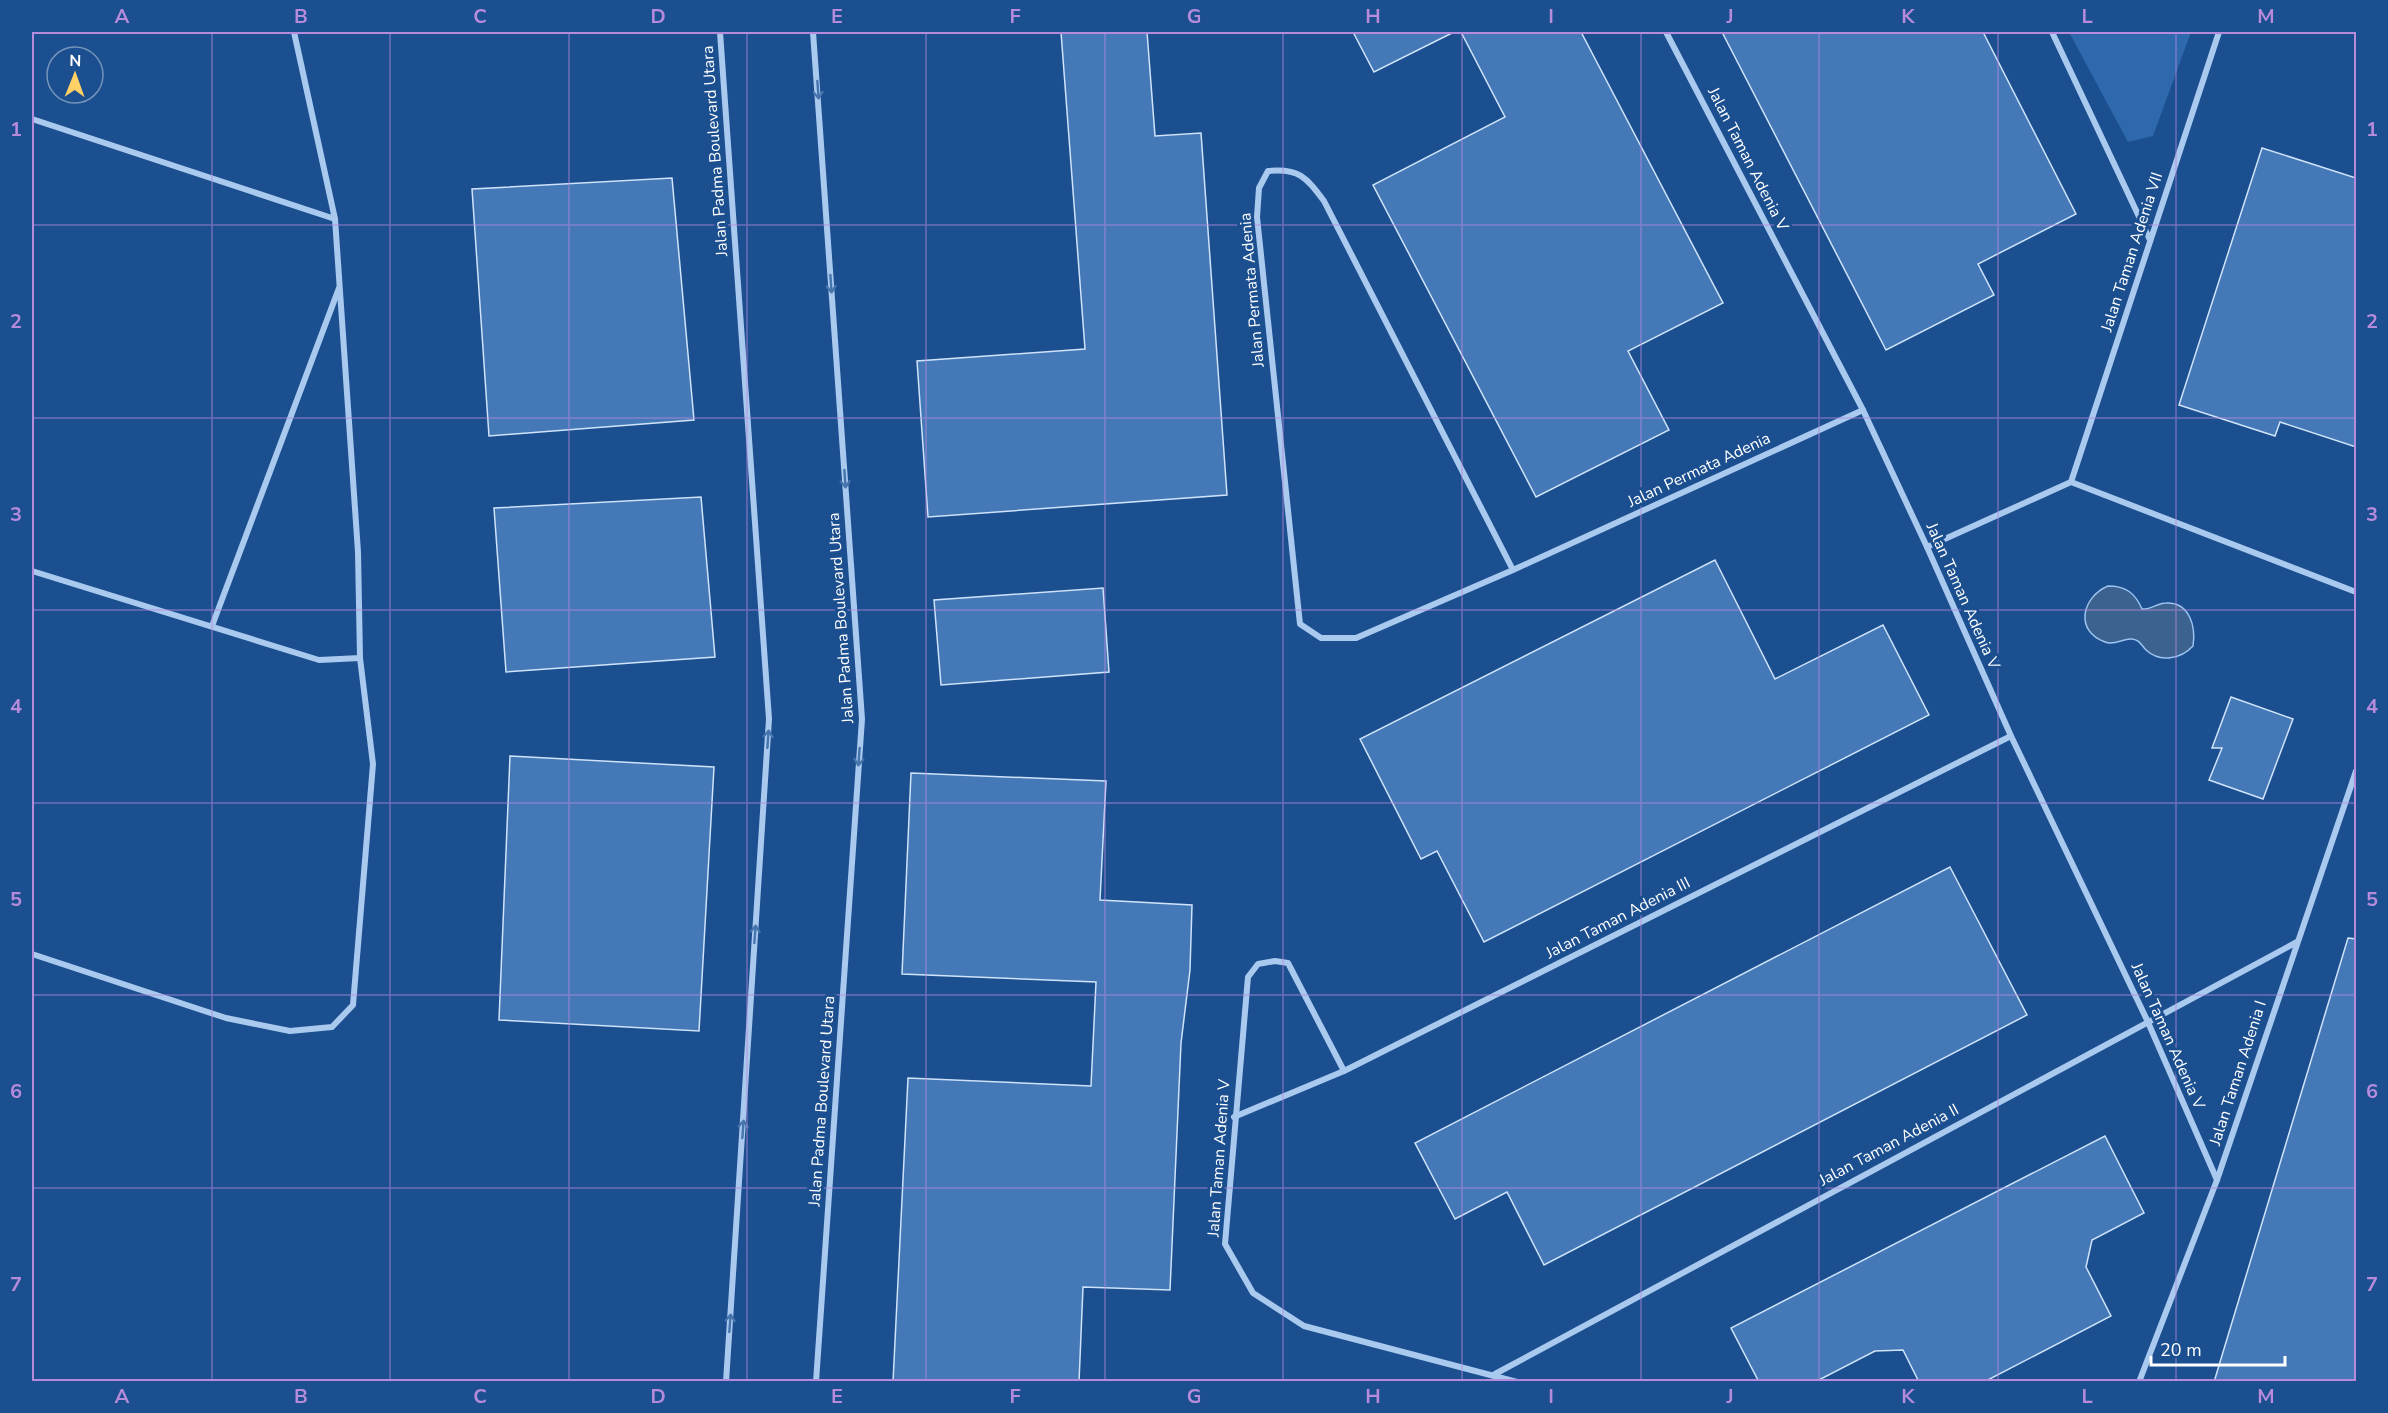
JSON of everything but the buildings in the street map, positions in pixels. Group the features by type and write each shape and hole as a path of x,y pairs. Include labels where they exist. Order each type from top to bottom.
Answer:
{"street":[{"path":"32,954 226,1018 290,1031 332,1027 353,1005 373,764 360,658 358,552 335,219 294,32"},
{"name":"Jalan Padma Boulevard Utara","path":"720,32 769,720 726,1382"},
{"name":"Jalan Padma Boulevard Utara","path":"813,32 862,719 816,1382"},
{"name":"Jalan Taman Adenia V","path":"1666,32 1863,410 2011,736 2147,1020 2217,1180"},
{"path":"2052,32 2150,240"},
{"name":"Jalan Taman Adenia VII","path":"2072,482 2219,32"},
{"path":"32,119 335,219"},
{"name":"Jalan Permata Adenia","path":"1513,570 1324,201 1310,181 1288,169 1268,171 1259,188 1257,217 1300,624 1321,638 1356,638 1513,570 1863,410"},
{"path":"212,626 340,285"},
{"path":"1927,547 2072,482 2356,592"},
{"path":"32,571 319,660 360,658"},
{"name":"Jalan Taman Adenia III","path":"1234,1117 1344,1071 2011,736"},
{"name":"Jalan Taman Adenia I","path":"2139,1382 2217,1180 2356,771"},
{"name":"Jalan Taman Adenia II","path":"1495,1374 2147,1020 2296,942"},
{"name":"Jalan Taman Adenia V","path":"1344,1071 1288,963 1275,961 1258,964 1248,977 1234,1117 1225,1244 1253,1293 1304,1326 1495,1374 1518,1382"}],"shaded area":[{"path":"2069,32 2191,32 2153,136 2128,142"},
{"path":"2108,586 2125,589 2136,599 2142,609 2166,603 2181,607 2190,617 2193,646 2183,654 2164,658 2152,654 2135,640 2109,643 2095,637 2085,622 2087,606 2099,591"}]}
